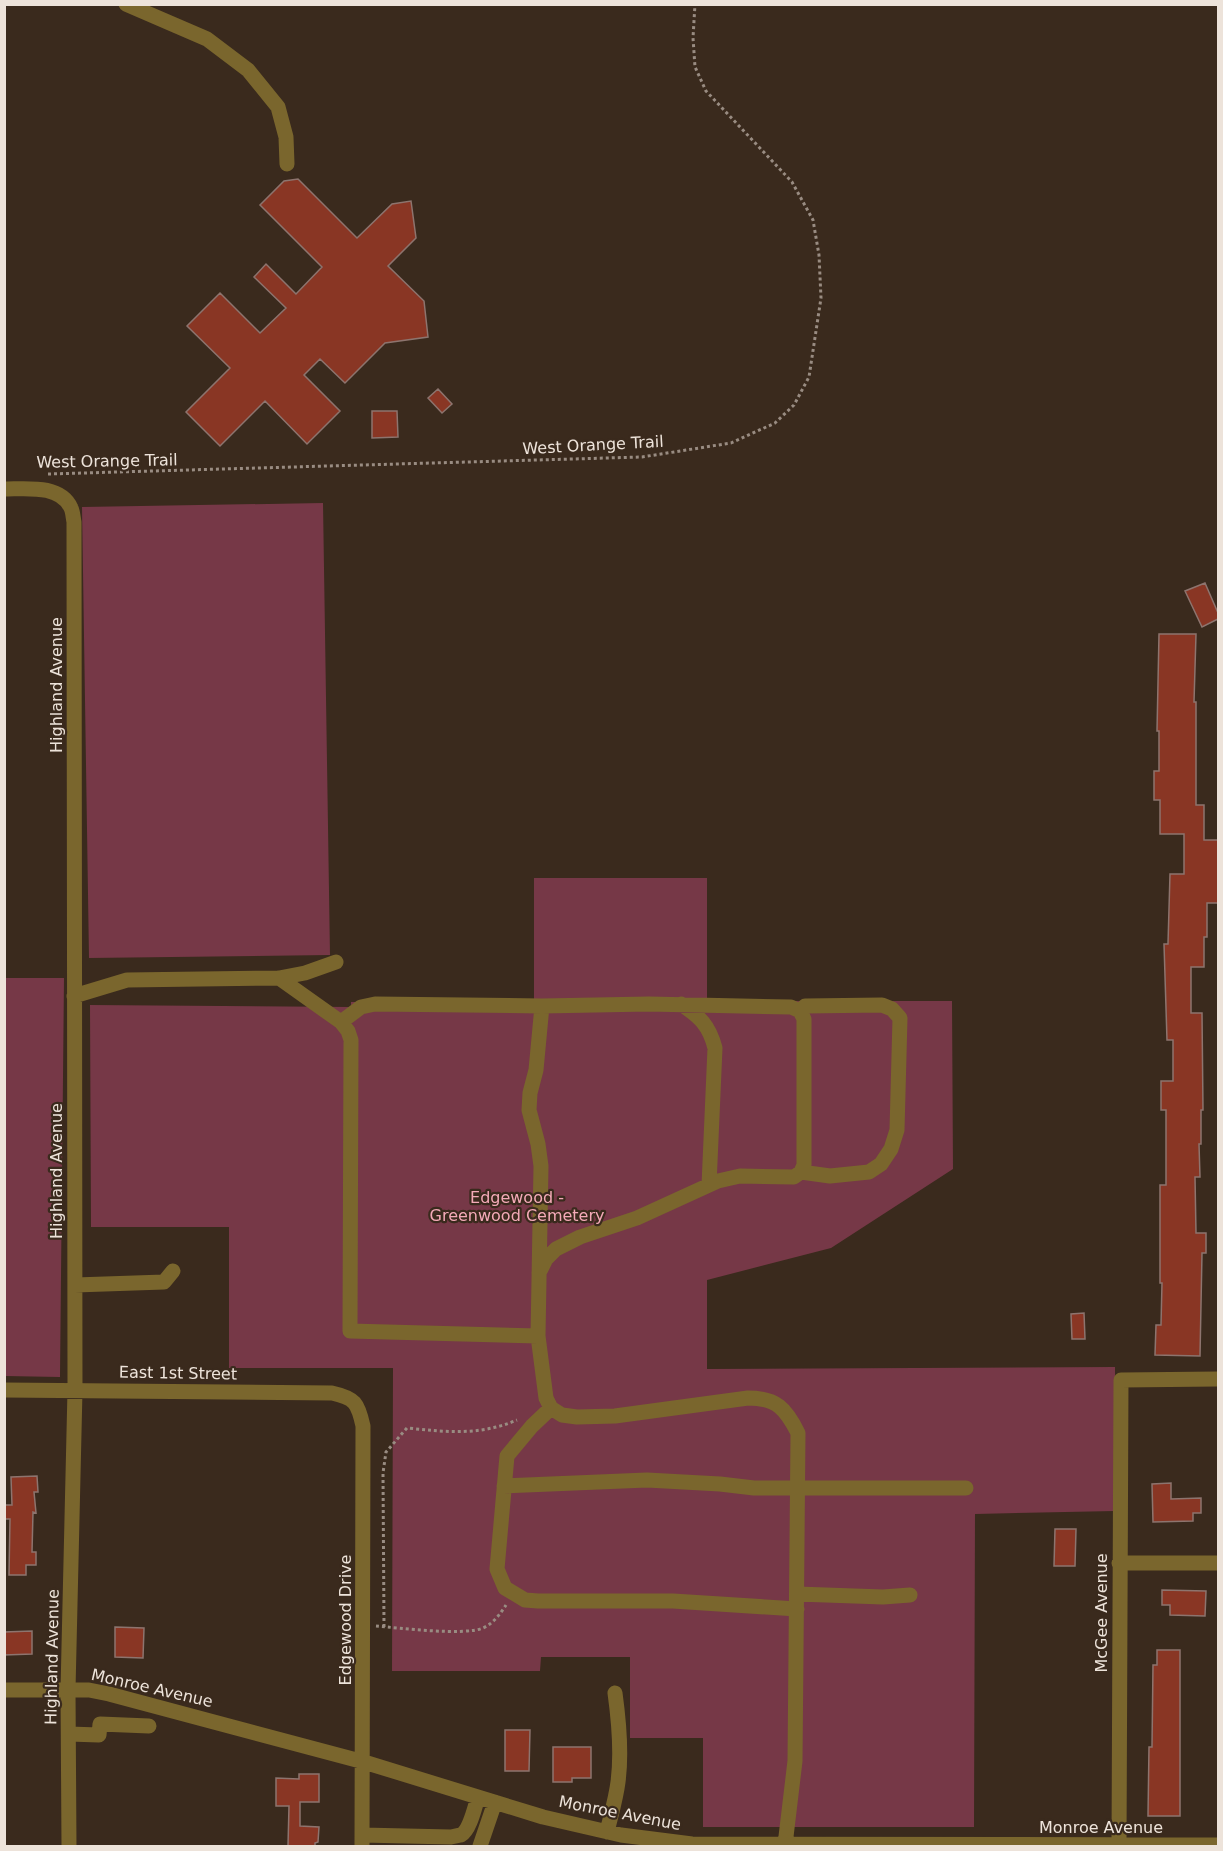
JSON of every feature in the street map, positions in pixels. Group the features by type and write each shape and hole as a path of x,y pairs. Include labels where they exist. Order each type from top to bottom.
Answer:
{"street":[{"path":"126,4 207,39 248,70 278,107 286,138 287,164"},
{"name":"Highland Avenue","path":"4,489 51,491 64,498 72,508 74,522 75,1390 69,1690 69,1846"},
{"path":"74,996 127,980 279,978 305,974 336,962"},
{"path":"279,978 341,1022 351,1040 350,1331 538,1336"},
{"path":"341,1022 361,1007 375,1004 542,1006 681,1004 791,1007 800,1011 804,1019 804,1165 801,1172 794,1177 740,1176 718,1181 637,1218 580,1237 556,1249 546,1259 539,1273"},
{"path":"681,1004 707,1026 715,1047 709,1185"},
{"path":"800,1011 805,1006 882,1005 892,1009 900,1018 897,1130 891,1149 880,1164 869,1172 830,1176 801,1172"},
{"path":"542,1006 536,1070 530,1093 529,1110 541,1166 538,1336 546,1398 551,1408 562,1415 615,1416 748,1398 763,1398 779,1405 798,1433 795,1761 785,1845"},
{"path":"75,1285 164,1282 173,1270"},
{"name":"McGee Avenue","path":"1119,1846 1121,1380 1218,1380"},
{"name":"East 1st Street","path":"4,1390 332,1393 350,1397"},
{"name":"Edgewood Drive","path":"350,1397 359,1409 363,1426 364,1762 362,1841"},
{"path":"551,1408 532,1426 507,1456 497,1569 505,1588 525,1600 538,1602 797,1601 910,1595"},
{"path":"504,1486 647,1480 754,1488 966,1488"},
{"path":"1119,1563 1218,1563"},
{"name":"Monroe Avenue","path":"4,1690 89,1690 109,1694 364,1762 543,1817 607,1832 692,1844 1218,1845"},
{"path":"607,1832 618,1783 620,1758 620,1728 615,1693"},
{"path":"69,1734 99,1735 100,1724 149,1726"},
{"path":"362,1841 409,1841 460,1835 464,1832 478,1797"},
{"path":"480,1846 495,1802"}],"path":[{"name":"West Orange Trail","path":"39,474 642,457 731,443 775,423 794,405 809,377 821,298 819,255 813,220 792,182 706,91 695,68 693,38 695,4"},
{"path":"384,1627 383,1473 386,1452 407,1428 477,1432 500,1428 526,1418"},
{"path":"363,1626 457,1631 483,1628 499,1617 514,1594"}],"green space":[{"path":"323,503 330,955 89,958 82,507"},
{"name":"Edgewood - Greenwood Cemetery","path":"534,878 707,878 707,1001 952,1001 953,1169 831,1248 707,1280 707,1369 1115,1367 1115,1511 975,1514 974,1827 703,1827 703,1738 630,1738 630,1657 541,1657 540,1671 392,1671 393,1368 229,1368 229,1227 91,1227 90,1005 351,1007 351,1002 534,1002"},
{"path":"5,978 64,978 60,1377 5,1376"}],"building":[{"path":"298,179 357,238 392,204 411,201 416,238 388,266 424,301 428,337 385,343 345,383 320,359 304,375 340,411 307,444 265,401 220,446 186,412 230,368 187,326 220,293 260,333 286,308 254,277 266,264 296,294 322,267 260,205 284,181"},
{"path":"438,389 452,404 442,413 428,398"},
{"path":"372,411 397,411 398,437 372,438"},
{"path":"1205,583 1218,613 1218,619 1202,627 1185,591"},
{"path":"1159,634 1196,634 1194,702 1196,702 1196,805 1204,805 1204,840 1218,840 1218,903 1207,903 1204,967 1191,967 1191,1013 1202,1013 1203,1110 1201,1110 1201,1144 1199,1144 1200,1177 1195,1177 1196,1233 1206,1233 1206,1253 1202,1253 1200,1356 1155,1355 1156,1325 1161,1325 1160,1185 1166,1185 1166,1110 1161,1110 1161,1081 1173,1081 1173,1040 1167,1040 1164,944 1168,944 1170,874 1184,874 1184,834 1160,834 1160,800 1154,800 1154,771 1159,771 1159,731 1157,731"},
{"path":"1084,1313 1085,1339 1072,1339 1071,1314"},
{"path":"37,1476 38,1492 34,1492 36,1513 33,1512 32,1552 36,1552 36,1565 26,1565 26,1575 9,1575 10,1519 4,1519 4,1505 12,1505 11,1477"},
{"path":"1171,1483 1171,1499 1201,1498 1201,1513 1193,1513 1193,1521 1153,1522 1152,1484"},
{"path":"1055,1529 1076,1529 1075,1566 1054,1566"},
{"path":"1162,1590 1206,1591 1205,1616 1170,1615 1170,1605 1162,1605"},
{"path":"115,1627 144,1628 143,1658 115,1657"},
{"path":"32,1631 32,1654 4,1655 4,1632"},
{"path":"1157,1650 1180,1650 1180,1816 1148,1816 1153,1665 1157,1665"},
{"path":"505,1730 530,1730 529,1771 505,1771"},
{"path":"553,1747 591,1747 591,1778 572,1778 572,1782 553,1782"},
{"path":"299,1774 319,1774 319,1802 300,1802 300,1826 319,1827 318,1842 315,1846 288,1846 289,1806 276,1806 276,1778 299,1779"}]}
